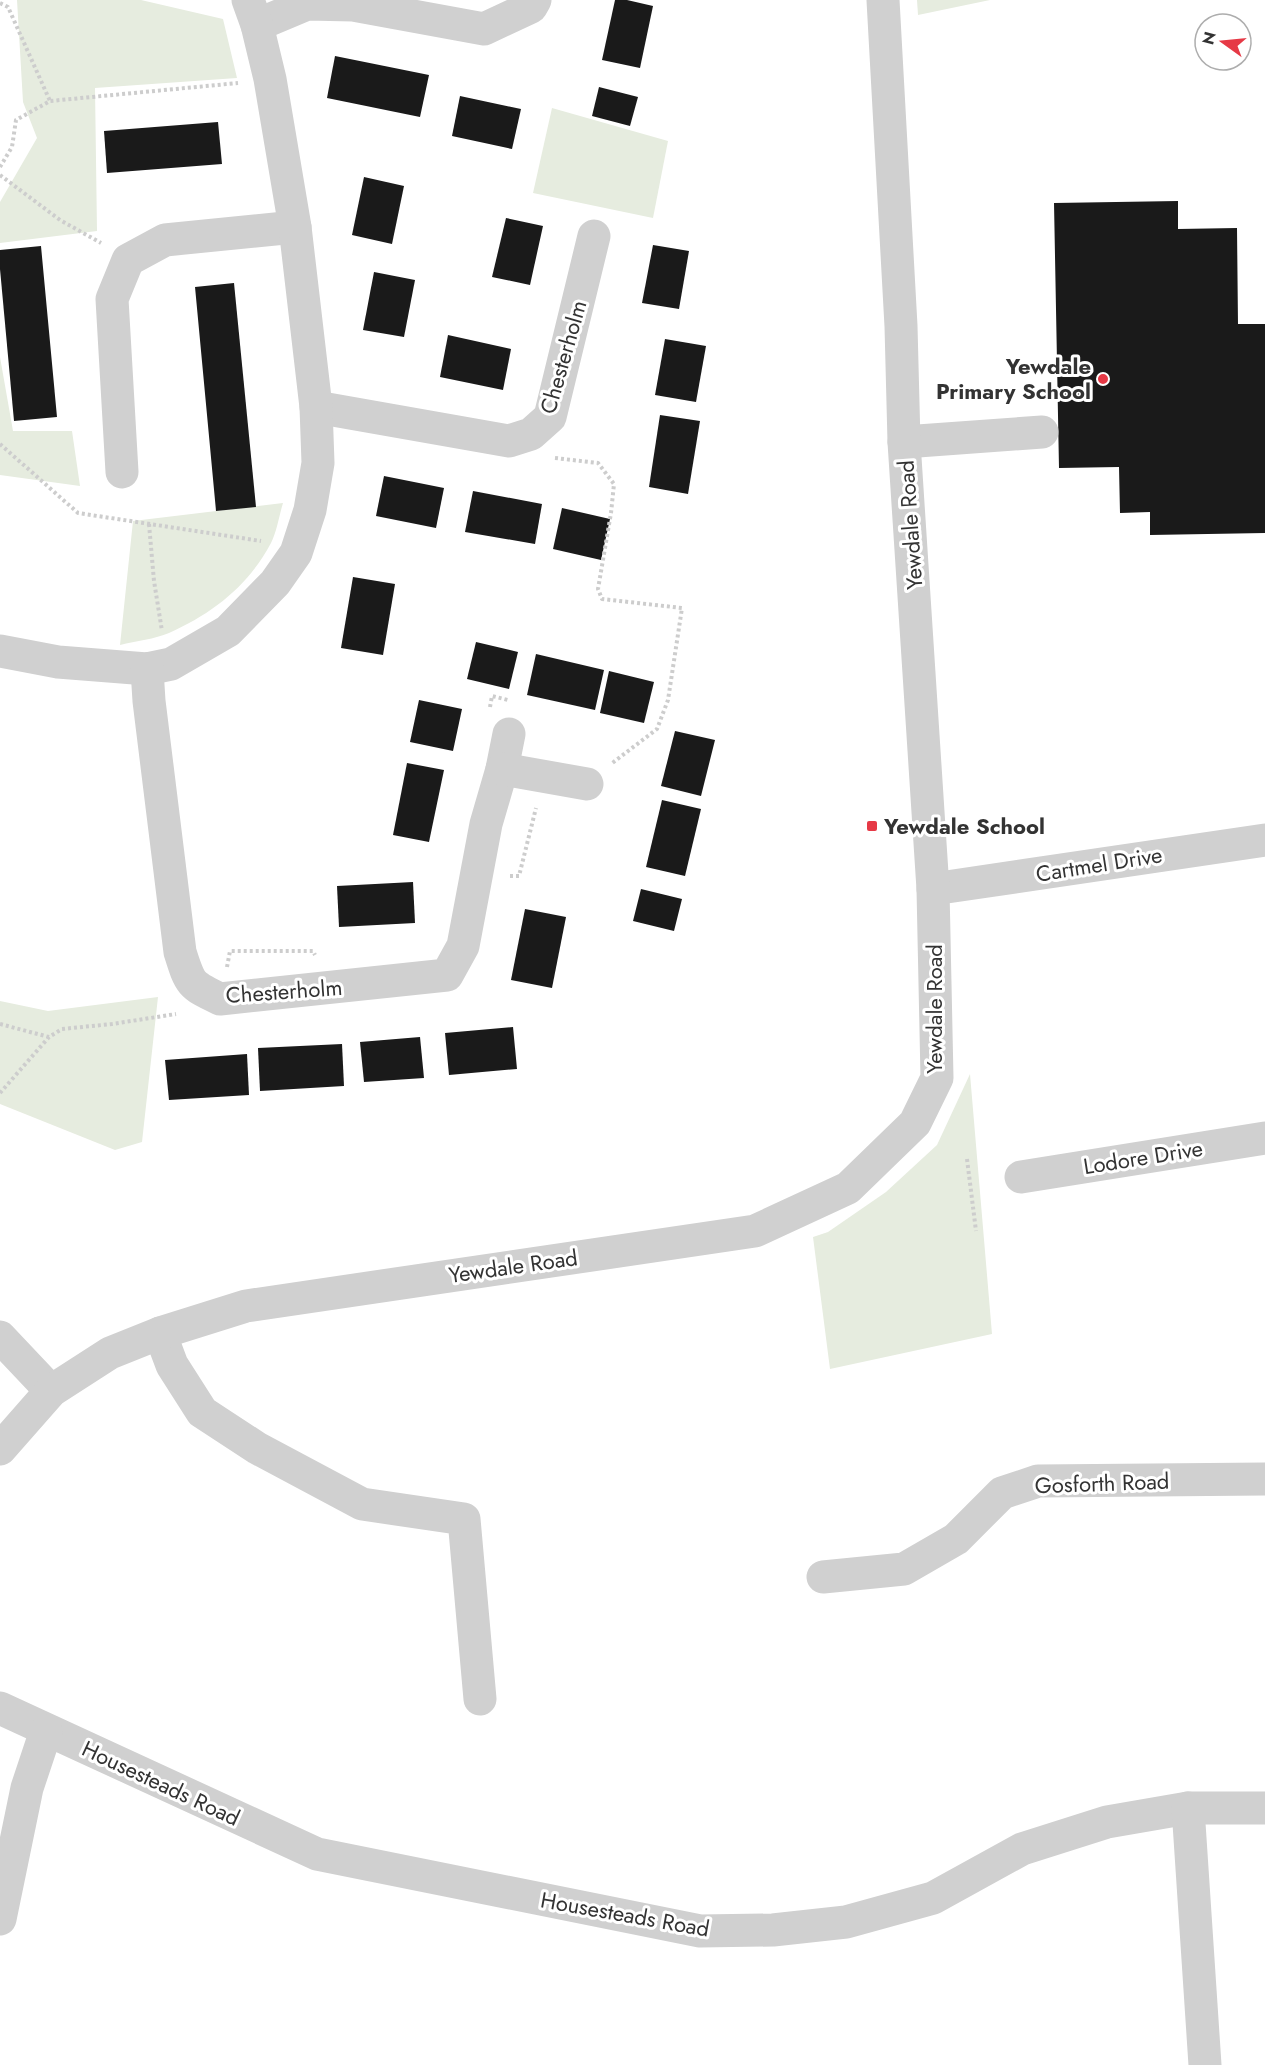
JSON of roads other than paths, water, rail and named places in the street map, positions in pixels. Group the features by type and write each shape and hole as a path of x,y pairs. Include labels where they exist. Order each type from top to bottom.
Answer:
{"street":[{"path":"0,651 58,662 147,669 171,664 228,631 275,583 296,553 310,510 318,463 316,407 295,227 270,79 252,13 307,4 353,5 484,29 531,7 536,0"},
{"name":"Yewdale Road","path":"0,1449 51,1391 110,1353 160,1333 246,1306 755,1231 848,1188 915,1124 937,1078 933,889 904,442 901,326 882,0"},
{"path":"122,472 112,299 128,260 165,240 295,227"},
{"name":"Chesterholm","path":"316,407 510,441 531,434 550,417 594,236"},
{"path":"904,442 1042,432"},
{"name":"Chesterholm","path":"147,669 180,952 188,980 203,991 220,999 447,975 463,946 486,824 502,769 498,726"},
{"path":"502,769 596,776"},
{"name":"Cartmel Drive","path":"933,889 1265,840"},
{"name":"Lodore Drive","path":"1021,1177 1265,1138"},
{"path":"160,1333 172,1365 202,1412 256,1448 362,1504 464,1520 480,1699"},
{"path":"0,1337 51,1391"},
{"name":"Gosforth Road","path":"824,1577 904,1569 956,1539 1002,1493 1038,1481 1265,1479"},
{"name":"Housesteads Road","path":"0,1708 317,1854 700,1931 773,1930 846,1922 933,1898 1022,1849 1107,1822 1188,1808 1265,1808"},
{"path":"0,1919 27,1788 46,1731"},
{"path":"1188,1808 1205,2065"}],"place":[{"name":"Yewdale Primary School","path":"1103,379"},
{"name":"Yewdale School","path":"872,826"}]}
